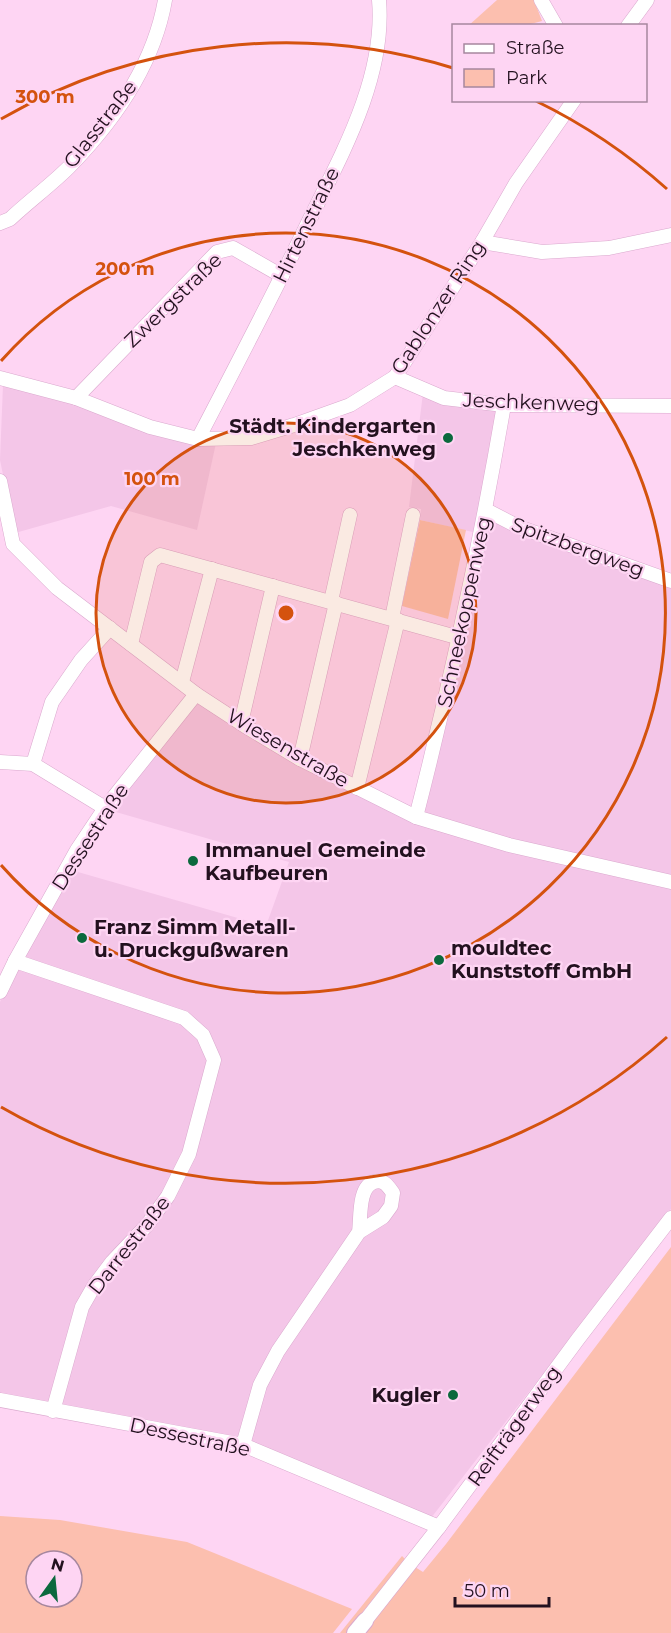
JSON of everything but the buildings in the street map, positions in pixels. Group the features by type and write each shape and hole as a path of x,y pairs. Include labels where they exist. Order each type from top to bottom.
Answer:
{"street":[{"name":"Glasstraße","path":"0,223 10,219 69,167 135,84 159,30 165,0"},
{"name":"Hirtenstraße","path":"198,439 340,158 377,60 379,0"},
{"path":"541,0 555,24"},
{"path":"629,24 647,0"},
{"name":"Gablonzer Ring","path":"0,378 76,398 150,427 198,439 251,438 350,405 395,377 482,242 516,183 573,102"},
{"path":"482,242 542,252 609,248 671,235"},
{"name":"Zwergstraße","path":"76,398 217,252 233,248 282,276"},
{"name":"Jeschkenweg","path":"395,377 444,398 504,405 671,406"},
{"name":"Schneekoppenweg","path":"416,817 460,638 504,405"},
{"name":"Wiesenstraße","path":"0,481 6,546 196,694 300,759 416,817 509,845 671,882"},
{"name":"Spitzbergweg","path":"486,510 519,527 671,581"},
{"path":"357,788 395,619 413,514"},
{"path":"300,759 350,515"},
{"path":"131,644 151,562 160,555 460,638"},
{"path":"182,682 212,569"},
{"path":"241,723 273,586"},
{"path":"33,764 52,702 81,660 110,628"},
{"name":"Dessestraße","path":"0,992 78,850 105,808 196,694"},
{"path":"0,762 33,764 105,808"},
{"name":"Darrestraße","path":"15,961 184,1018 203,1035 213,1060 189,1154 168,1196 147,1226 112,1262 82,1306 53,1411"},
{"name":"Reifträgerweg","path":"360,1627 439,1527 671,1218"},
{"path":"243,1445 260,1385 278,1351 358,1232"},
{"name":"Dessestraße","path":"0,1400 243,1445 439,1527"}],"shaded area":[{"path":"3,385 216,443 197,530 111,506 15,533 0,460"},
{"path":"423,393 500,408 477,533 420,520 421,509 409,507"},
{"path":"489,514 671,584 671,1209 431,1518 267,1449 0,1396 0,1002 18,963 71,870 266,926 289,862 109,810 197,700 421,824"}],"green space":[{"path":"497,0 534,0 542,21 531,24 470,24"},
{"path":"420,520 466,530 448,619 402,606"},
{"path":"671,1247 671,1633 361,1633 415,1567 423,1572 446,1544"},
{"path":"0,1516 60,1520 187,1542 352,1609 333,1633 0,1633"},
{"path":"402,1556 405,1559 346,1633 340,1633"}],"place":[{"name":"Städt. Kindergarten Jeschkenweg","path":"448,438"},
{"name":"Immanuel Gemeinde Kaufbeuren","path":"193,861"},
{"name":"Franz Simm Metall- u. Druckgußwaren","path":"82,938"},
{"name":"mouldtec Kunststoff GmbH","path":"439,960"},
{"name":"Kugler","path":"453,1395"}]}
